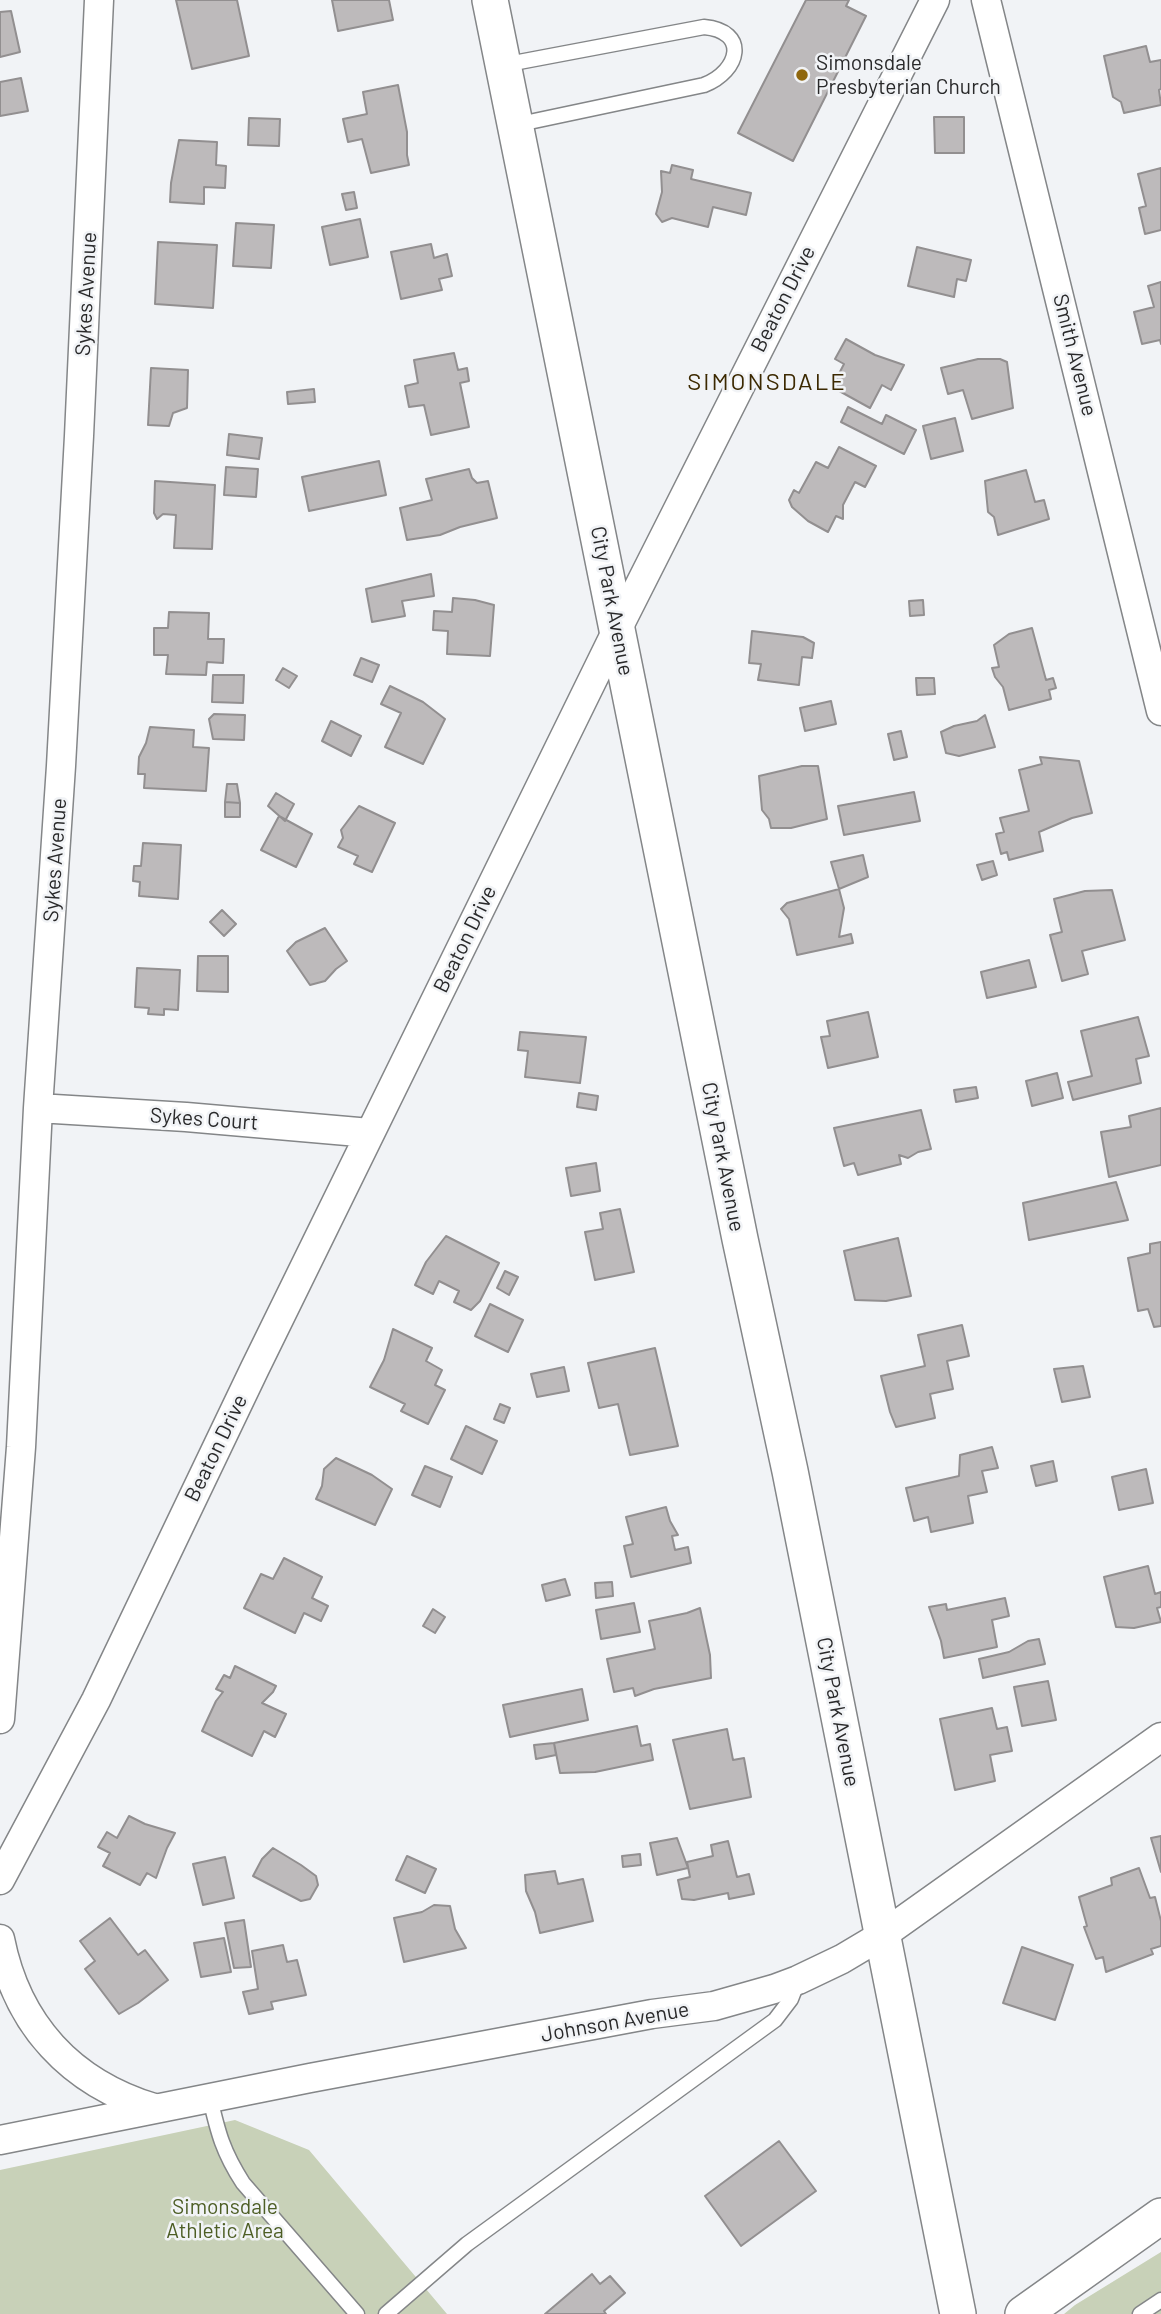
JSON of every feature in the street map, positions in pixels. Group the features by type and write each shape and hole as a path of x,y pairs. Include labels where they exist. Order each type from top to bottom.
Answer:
{"street":[{"name":"Sykes Avenue","path":"0,1719 21,1447 38,1108 78,464 99,0"},
{"name":"City Park Avenue","path":"489,0 737,1226 884,1934 958,2314"},
{"name":"Beaton Drive","path":"0,1880 96,1700 618,628 935,0"},
{"name":"Smith Avenue","path":"986,0 1161,711"},
{"name":"Sykes Court","path":"38,1108 186,1117 370,1133"},
{"name":"Johnson Avenue","path":"0,2140 652,2014 714,2006 774,1989 842,1959 884,1934 1161,1737"},
{"path":"0,1939 4,1959 21,2000 38,2030 65,2061 97,2085 125,2099 156,2109"},
{"path":"1023,2314 1161,2216"}],"lane":[{"path":"503,65 704,27 718,29 730,37 735,51 733,63 716,81 515,125"},
{"path":"386,2314 467,2244 775,2020 792,1999 799,1980"},
{"path":"210,2098 228,2160 243,2183 357,2314"},
{"path":"1140,2314 1161,2300"}],"green space":[{"name":"Simonsdale Athletic Area","path":"235,2120 309,2150 447,2314 0,2314 0,2170"},
{"path":"1161,2252 1161,2314 1064,2314 1075,2305"}],"building":[{"path":"176,0 237,0 249,56 192,69"},
{"path":"332,0 389,0 393,20 338,31"},
{"name":"Simonsdale Presbyterian Church","path":"806,0 849,0 846,6 866,16 793,161 738,133"},
{"path":"11,11 20,52 0,57 0,12"},
{"path":"1146,46 1150,62 1161,60 1161,105 1124,113 1121,102 1113,97 1104,56"},
{"path":"21,78 28,111 0,116 0,82"},
{"path":"398,85 407,132 409,165 371,173 362,139 348,142 343,119 367,114 363,92"},
{"path":"934,117 964,117 964,153 935,153"},
{"path":"249,118 280,119 279,146 248,145"},
{"path":"179,140 217,142 216,165 226,166 225,188 204,187 204,204 170,202"},
{"path":"672,165 693,170 691,179 751,193 746,215 713,207 708,227 672,218 662,222 656,214 662,192 661,171 670,173"},
{"path":"1161,168 1161,230 1145,234 1139,208 1146,206 1138,174"},
{"path":"354,192 357,208 346,210 342,194"},
{"path":"360,219 368,257 330,265 322,227"},
{"path":"236,223 274,225 271,268 233,266"},
{"path":"158,242 217,245 213,308 155,304"},
{"path":"431,244 434,258 447,254 452,276 439,279 442,290 401,299 391,252"},
{"path":"917,247 971,260 966,281 957,279 954,297 908,286"},
{"path":"1161,282 1161,344 1160,340 1142,344 1134,312 1154,307 1148,286"},
{"path":"846,339 875,355 904,365 891,390 882,385 870,408 832,387 844,364 835,359"},
{"path":"454,353 458,370 467,368 469,381 460,383 469,427 431,435 424,405 409,407 405,386 418,383 414,360"},
{"path":"978,359 1000,359 1007,362 1013,408 972,419 963,390 948,394 941,368"},
{"path":"151,368 188,370 187,408 173,413 169,426 148,425"},
{"path":"314,389 315,402 288,404 287,392"},
{"path":"848,407 882,424 886,415 916,430 904,454 841,422"},
{"path":"955,418 963,451 931,459 923,426"},
{"path":"229,434 262,438 259,459 227,455"},
{"path":"839,447 876,466 865,487 855,482 843,505 843,519 836,516 828,532 808,521 792,507 789,500 794,490 799,493 816,462 828,468"},
{"path":"379,461 386,495 309,511 302,477"},
{"path":"226,467 258,469 256,497 224,495"},
{"path":"469,469 477,483 488,481 497,518 440,535 407,540 400,508 432,500 426,479"},
{"path":"1026,470 1035,502 1044,500 1049,519 998,535 994,517 988,512 985,481"},
{"path":"155,481 215,485 212,549 174,548 176,515 163,514 157,519 154,513"},
{"path":"431,574 434,596 402,601 405,616 372,622 366,589"},
{"path":"453,598 494,605 490,656 447,654 448,631 433,630 434,611 452,612"},
{"path":"923,600 924,615 910,616 909,601"},
{"path":"169,612 209,613 208,639 224,639 223,663 207,662 206,675 166,674 168,655 154,655 154,628 168,628"},
{"path":"1032,628 1046,680 1053,678 1056,688 1049,690 1051,699 1009,710 1003,687 992,668 999,667 994,645 1009,634"},
{"path":"752,631 803,637 814,643 812,658 802,657 799,685 758,680 761,664 749,663"},
{"path":"361,658 379,665 372,682 354,675"},
{"path":"283,668 297,676 289,688 276,680"},
{"path":"213,675 244,675 243,703 212,702"},
{"path":"916,678 934,678 935,694 917,695"},
{"path":"390,686 423,702 445,719 423,764 385,747 401,713 381,704"},
{"path":"831,701 836,724 805,731 800,708"},
{"path":"214,714 245,715 244,740 213,739 209,719"},
{"path":"985,715 995,747 959,756 946,753 941,732 977,721"},
{"path":"331,721 361,736 351,756 322,741"},
{"path":"150,727 194,730 193,747 209,748 206,791 144,788 145,774 138,774 139,757"},
{"path":"901,731 907,757 894,760 888,734"},
{"path":"1040,757 1079,761 1092,813 1039,832 1043,851 1009,860 1007,852 1001,854 996,834 1004,832 1000,818 1029,811 1019,770 1042,764"},
{"path":"802,766 818,766 827,819 791,828 771,828 769,819 762,810 759,776"},
{"path":"227,784 237,784 240,803 225,802"},
{"path":"914,792 920,821 844,835 838,806"},
{"path":"276,793 294,804 285,821 268,806"},
{"path":"225,802 240,803 240,817 225,817"},
{"path":"359,806 395,823 372,872 354,864 358,856 338,847 343,838 341,830"},
{"path":"279,816 312,834 296,867 261,850"},
{"path":"143,843 181,845 178,899 139,896 140,882 133,881 134,866 141,866"},
{"path":"863,855 868,877 839,889 831,862"},
{"path":"993,861 997,875 982,880 977,865"},
{"path":"839,889 844,908 839,937 851,934 853,943 797,955 789,919 781,909 787,903"},
{"path":"1112,890 1125,940 1082,951 1088,974 1062,981 1050,935 1062,932 1054,899 1085,891"},
{"path":"222,910 236,924 224,936 210,922"},
{"path":"325,928 347,961 325,981 310,985 287,951 296,942"},
{"path":"198,956 228,956 228,992 197,991"},
{"path":"1029,960 1036,987 987,998 981,972"},
{"path":"137,968 180,970 178,1010 164,1009 164,1015 148,1014 149,1008 135,1007"},
{"path":"868,1012 878,1057 828,1068 821,1037 830,1036 827,1021"},
{"path":"1138,1017 1149,1056 1136,1059 1141,1083 1073,1100 1068,1082 1092,1076 1081,1031"},
{"path":"520,1032 586,1037 580,1083 525,1077 528,1051 518,1050"},
{"path":"1057,1073 1063,1098 1032,1106 1026,1081"},
{"path":"976,1087 978,1098 956,1102 954,1090"},
{"path":"579,1093 598,1096 596,1110 577,1107"},
{"path":"1161,1108 1161,1165 1109,1177 1101,1132 1131,1127 1129,1116"},
{"path":"921,1110 931,1149 908,1158 899,1155 901,1164 858,1175 854,1163 844,1166 834,1128"},
{"path":"596,1163 600,1191 571,1196 566,1168"},
{"path":"1116,1182 1128,1220 1029,1240 1023,1203"},
{"path":"620,1209 634,1272 595,1280 585,1232 603,1229 600,1213"},
{"path":"446,1236 499,1263 480,1301 471,1310 454,1302 459,1291 439,1281 433,1294 415,1285 426,1262"},
{"path":"898,1238 911,1296 886,1301 855,1300 844,1251"},
{"path":"1161,1242 1161,1326 1154,1327 1148,1309 1138,1311 1128,1258 1150,1253 1150,1244"},
{"path":"505,1271 518,1277 509,1295 497,1288"},
{"path":"490,1304 523,1320 508,1352 475,1336"},
{"path":"962,1325 969,1356 947,1361 953,1389 930,1394 935,1418 896,1427 881,1376 925,1366 918,1335"},
{"path":"393,1329 432,1348 426,1361 442,1370 435,1385 445,1390 428,1424 401,1411 405,1404 370,1387 384,1360"},
{"path":"655,1348 678,1446 630,1455 618,1404 599,1408 588,1363"},
{"path":"1083,1366 1090,1397 1062,1402 1054,1369"},
{"path":"564,1367 569,1391 537,1397 531,1374"},
{"path":"500,1404 510,1408 504,1423 494,1419"},
{"path":"466,1426 497,1441 482,1474 451,1459"},
{"path":"992,1447 998,1468 982,1471 987,1492 968,1496 973,1523 931,1532 928,1517 914,1521 906,1488 959,1476 960,1455"},
{"path":"336,1458 372,1475 392,1489 375,1525 316,1499 322,1486 324,1469"},
{"path":"1053,1461 1057,1481 1036,1486 1031,1466"},
{"path":"425,1466 452,1477 440,1507 412,1495"},
{"path":"1146,1469 1153,1503 1119,1510 1112,1477"},
{"path":"666,1507 678,1535 672,1536 675,1550 688,1547 691,1563 631,1577 624,1546 633,1544 626,1517"},
{"path":"284,1558 322,1577 312,1598 328,1606 321,1621 304,1613 295,1633 244,1608 261,1574 273,1579"},
{"path":"1148,1566 1155,1594 1161,1592 1161,1607 1157,1608 1161,1622 1134,1628 1116,1627 1104,1577"},
{"path":"565,1579 570,1595 546,1601 542,1585"},
{"path":"612,1582 613,1596 596,1598 595,1583"},
{"path":"1005,1598 1009,1616 992,1620 997,1647 944,1658 929,1607 946,1604 947,1610"},
{"path":"634,1603 640,1632 601,1639 596,1610"},
{"path":"700,1608 710,1655 711,1678 654,1689 635,1696 633,1688 614,1692 607,1659 655,1649 649,1621"},
{"path":"433,1609 445,1617 435,1633 423,1626"},
{"path":"1039,1639 1045,1664 983,1678 979,1659 1009,1652 1028,1641"},
{"path":"235,1666 276,1686 262,1703 286,1714 275,1737 264,1731 252,1756 202,1731 223,1692 216,1689 224,1675 230,1678"},
{"path":"1048,1681 1056,1720 1022,1726 1014,1687"},
{"path":"582,1689 588,1720 510,1737 503,1705"},
{"path":"992,1708 997,1729 1007,1727 1012,1751 990,1755 995,1781 955,1790 940,1719"},
{"path":"637,1726 641,1746 650,1744 653,1760 595,1772 560,1773 554,1743"},
{"path":"727,1729 733,1760 744,1758 751,1797 690,1809 673,1740"},
{"path":"554,1743 556,1755 536,1759 534,1745"},
{"path":"129,1816 175,1833 156,1878 147,1873 140,1885 103,1866 110,1853 98,1847 107,1832 117,1838"},
{"path":"1161,1836 1161,1872 1151,1838"},
{"path":"677,1838 688,1868 657,1875 650,1843"},
{"path":"728,1841 737,1877 749,1874 754,1894 729,1899 728,1893 694,1900 682,1899 678,1880 690,1877 687,1862 713,1856 711,1845"},
{"path":"273,1848 316,1876 318,1885 310,1899 301,1901 253,1876 262,1859"},
{"path":"640,1854 641,1865 623,1867 622,1856"},
{"path":"407,1856 436,1869 425,1893 396,1880"},
{"path":"225,1857 234,1898 203,1905 193,1864"},
{"path":"1139,1868 1150,1898 1155,1897 1161,1921 1161,1946 1151,1949 1153,1954 1106,1972 1103,1957 1096,1959 1084,1927 1087,1926 1079,1897 1112,1885 1111,1878"},
{"path":"555,1871 558,1884 583,1879 593,1921 540,1933 526,1891 525,1875"},
{"path":"434,1905 450,1906 455,1929 466,1948 404,1962 394,1918 422,1912"},
{"path":"110,1918 138,1955 145,1950 168,1980 119,2014 85,1969 95,1961 80,1941"},
{"path":"244,1920 251,1967 234,1968 225,1923"},
{"path":"224,1938 231,1972 201,1977 194,1943"},
{"path":"283,1945 287,1962 297,1960 306,1995 271,2002 273,2009 249,2014 243,1992 258,1989 252,1951"},
{"path":"1022,1947 1073,1965 1055,2020 1003,2003"},
{"path":"779,2141 816,2191 741,2246 705,2196"},
{"path":"592,2274 600,2284 610,2276 625,2293 604,2311 606,2314 545,2314"}],"place":[{"name":"Simonsdale Presbyterian Church","path":"802,75"}],"district":[{"name":"SIMONSDALE","path":"767,382"}]}
